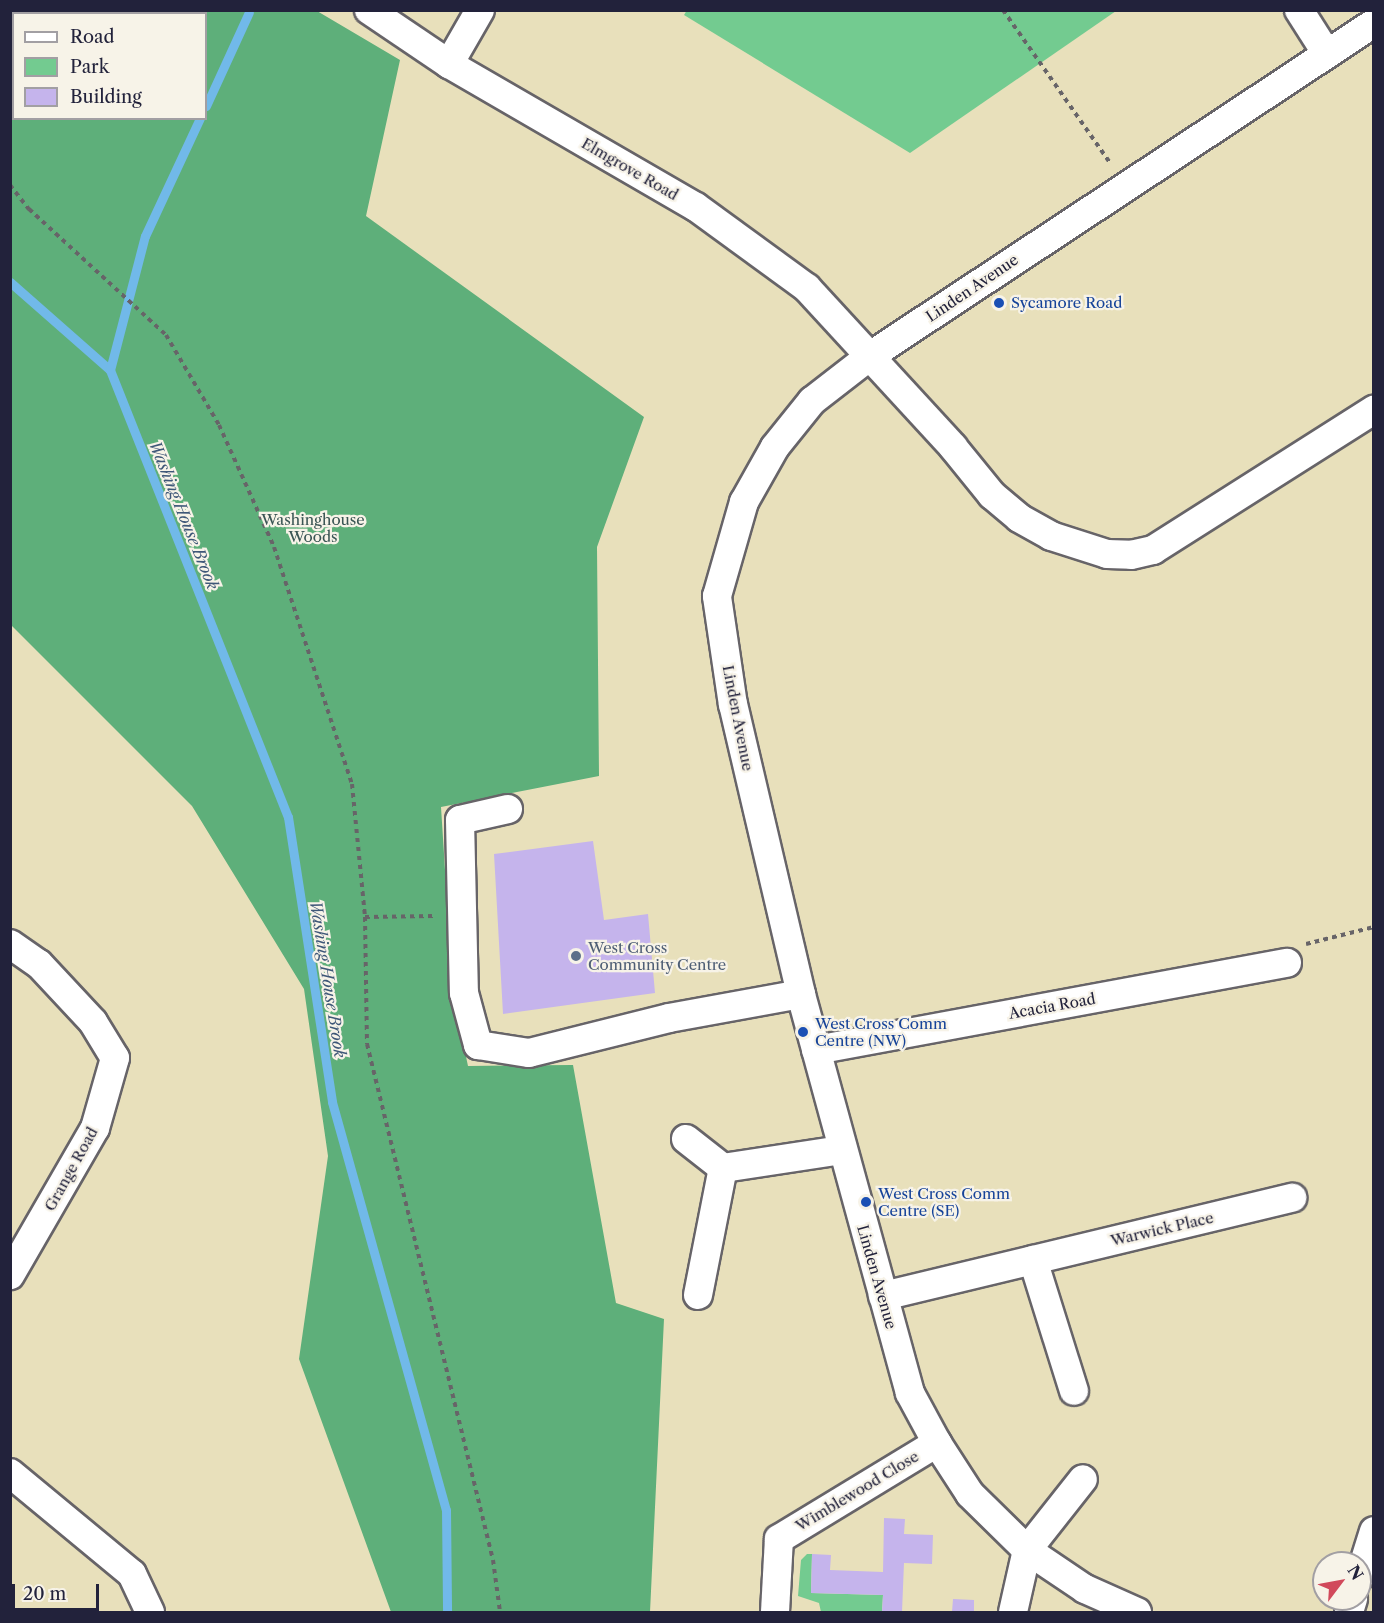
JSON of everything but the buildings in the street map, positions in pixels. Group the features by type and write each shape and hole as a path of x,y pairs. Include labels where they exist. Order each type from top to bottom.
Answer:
{"street":[{"name":"Elmgrove Road","path":"369,10 449,64 696,207 807,288 870,356"},
{"path":"449,64 480,10"},
{"path":"1299,10 1327,54"},
{"name":"Linden Avenue","path":"1137,1612 1085,1589 1027,1550 970,1494 937,1443 910,1393 801,994 733,705 717,596 744,502 776,447 812,401 870,356 1374,23"},
{"path":"870,356 953,447 992,495 1010,510 1052,536 1107,554 1142,552 1173,539 1374,410"},
{"path":"508,809 460,820 464,993 478,1045 529,1053 669,1018 801,994"},
{"name":"Grange Road","path":"10,944 39,964 93,1022 115,1058 95,1128 10,1275"},
{"name":"Acacia Road","path":"816,1050 1287,963"},
{"path":"687,1139 723,1168 842,1150"},
{"path":"698,1295 723,1168"},
{"name":"Warwick Place","path":"883,1296 1292,1198"},
{"path":"1033,1260 1074,1391"},
{"name":"Wimblewood Close","path":"775,1612 779,1539 937,1443"},
{"path":"10,1473 132,1574 150,1612"},
{"path":"1013,1612 1027,1550 1083,1479"},
{"path":"1368,1551 1374,1531"}],"path":[{"path":"1003,10 1126,185"},
{"path":"10,185 29,209 91,263 166,335 219,425 274,547 352,784 364,917 368,1044 493,1560 500,1612"},
{"path":"364,917 462,916"},
{"path":"1287,963 1300,946 1374,927"}],"green space":[{"path":"687,10 1116,11 910,153 684,15"},
{"name":"Washinghouse Woods","path":"317,11 400,60 366,216 644,417 597,547 599,776 441,807 453,995 468,1066 573,1065 616,1303 664,1319 650,1612 391,1612 299,1359 328,1156 304,989 192,806 11,625 10,72 12,72 12,120 207,120 207,12 146,12"},
{"path":"807,1554 812,1554 811,1593 883,1595 882,1612 821,1612 819,1603 798,1596 801,1560"}],"waterway":[{"name":"Washing House Brook","path":"207,104 249,12"},
{"name":"Washing House Brook","path":"110,370 145,236 199,120"},
{"name":"Washing House Brook","path":"10,282 110,370 288,817 332,1102 446,1510 447,1612"}],"place":[{"name":"Sycamore Road","path":"999,303"},
{"name":"West Cross Community Centre","path":"576,956"},
{"name":"West Cross Comm Centre (NW)","path":"803,1032"},
{"name":"West Cross Comm Centre (SE)","path":"866,1202"}]}
